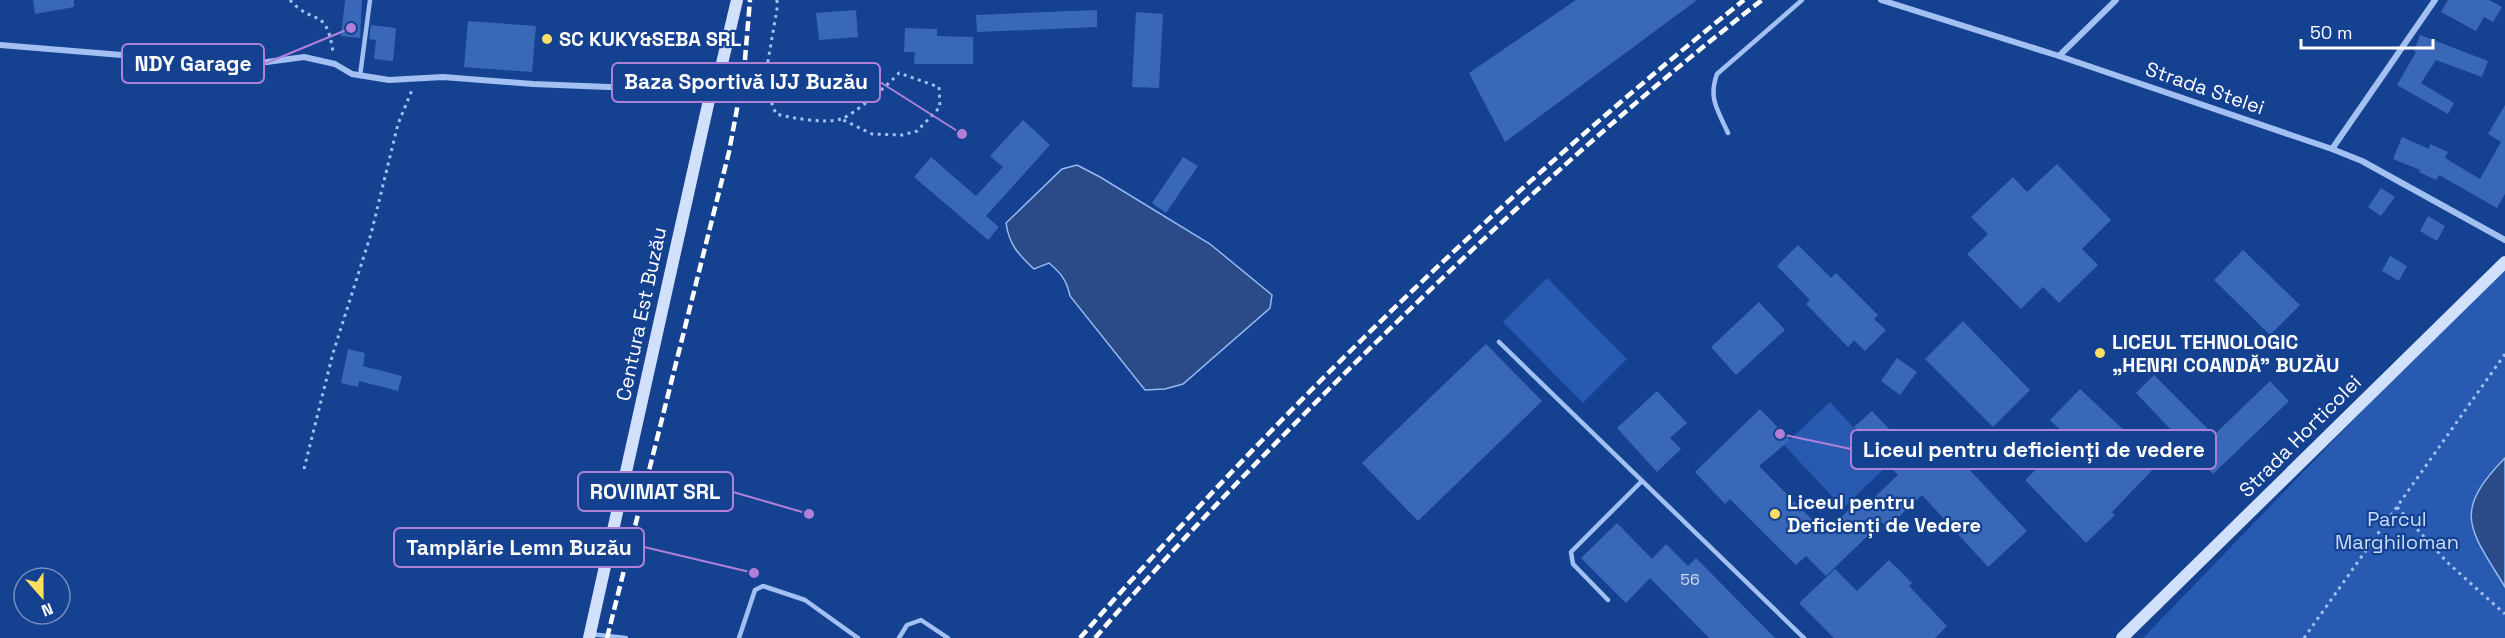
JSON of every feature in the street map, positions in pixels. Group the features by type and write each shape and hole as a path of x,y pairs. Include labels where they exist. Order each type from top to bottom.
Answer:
{"main road":[{"name":"Centura Est Buzău","path":"590,636 711,92 720,72 737,0"},
{"name":"Strada Horticolei","path":"2122,638 2505,262"}],"street":[{"name":"Strada Stelei","path":"1881,0 2059,56 2332,149 2362,161 2505,240"},
{"path":"2059,56 2116,0"},
{"path":"2332,149 2435,0"},
{"path":"0,45 244,65 304,57 335,64 352,74 388,80 443,77 533,84 711,92"}],"lane":[{"path":"360,76 370,0"},
{"path":"1728,133 1714,101 1712,88 1717,74 1802,0"},
{"path":"1498,342 1804,638"},
{"path":"1608,600 1573,564 1571,552 1642,481"},
{"path":"739,638 755,590 763,586 805,600 858,638"},
{"path":"899,638 907,625 921,620 948,638"},
{"path":"590,636 626,638"}],"path":[{"path":"290,0 307,14 321,19 327,25 335,64"},
{"path":"777,0 764,84 776,114 798,120 841,119 872,134 902,135 917,131 940,107 939,87 899,73 886,88 841,119"},
{"path":"304,469 333,353 370,234 398,124 410,93 424,78"},
{"path":"2304,638 2505,354"},
{"path":"2397,507 2448,563 2505,614"}],"green space":[{"name":"Parcul Marghiloman","path":"2505,263 2505,638 2143,638"},
{"path":"1547,278 1627,359 1583,403 1503,322"},
{"path":"1830,402 1888,465 1843,508 1784,445"}],"shaded area":[{"path":"1077,165 1210,244 1272,295 1270,308 1183,384 1165,389 1145,390 1070,296 1057,270 1049,263 1034,269 1012,244 1006,223 1062,169"},
{"path":"2505,458 2505,587 2475,535 2472,508 2477,493"}],"building":[{"path":"33,0 74,0 74,7 35,14"},
{"path":"345,0 362,0 360,38 341,36"},
{"path":"1576,0 1697,0 1505,142 1469,73"},
{"path":"2448,0 2489,0 2502,7 2493,22 2484,17 2476,31 2441,12"},
{"path":"856,10 858,37 819,40 816,13"},
{"path":"1097,10 1097,27 977,32 976,15"},
{"path":"1136,12 1163,14 1159,88 1132,87"},
{"path":"468,21 536,26 532,72 464,67"},
{"path":"371,25 396,28 393,61 374,59 376,40 369,39"},
{"path":"905,28 937,29 937,36 973,37 973,64 914,64 915,52 904,52"},
{"path":"2420,35 2488,61 2482,77 2436,60 2421,83 2454,103 2448,114 2397,85 2416,52 2414,51"},
{"path":"2505,105 2505,194 2497,208 2439,175 2436,180 2419,172 2420,170 2393,159 2402,137 2429,149 2430,144 2448,152 2445,158 2480,179 2501,142 2488,134"},
{"path":"1023,120 1050,145 986,216 999,227 988,240 914,177 931,157 976,196 1003,167 990,156"},
{"path":"1183,157 1198,166 1166,213 1152,203"},
{"path":"2057,164 2111,220 2082,249 2098,265 2059,303 2043,287 2021,309 1967,254 1988,234 1971,217 2013,177 2027,192"},
{"path":"2381,188 2395,197 2381,216 2368,207"},
{"path":"2428,216 2445,226 2437,241 2420,231"},
{"path":"1798,245 1831,278 1836,273 1878,315 1874,319 1886,330 1865,351 1854,340 1848,347 1806,304 1810,300 1777,266"},
{"path":"2243,250 2300,305 2270,335 2214,280"},
{"path":"2390,256 2407,266 2399,281 2382,271"},
{"path":"1759,302 1785,330 1736,375 1711,347"},
{"path":"1963,321 2030,390 1993,427 1925,359"},
{"path":"1486,344 1542,401 1418,521 1362,463"},
{"path":"348,349 365,353 363,366 402,376 398,391 359,381 358,387 341,383"},
{"path":"1897,358 1917,372 1900,395 1881,381"},
{"path":"2154,375 2214,435 2270,381 2289,401 2213,474 2136,393"},
{"path":"2080,389 2159,463 2112,512 2115,515 2086,543 2025,480 2069,438 2050,420"},
{"path":"1657,391 1687,423 1670,438 1681,449 1657,472 1617,428"},
{"path":"1760,409 1790,440 1759,466 1825,533 1858,501 1864,507 1898,475 1854,427 1872,411 1913,454 1935,433 2027,531 1988,567 1922,495 1887,528 1882,522 1826,576 1806,556 1796,565 1730,499 1725,504 1695,472"},
{"path":"1617,523 1652,559 1666,544 1688,566 1696,558 1775,638 1709,638 1650,578 1626,603 1581,558"},
{"path":"1889,560 1912,583 1909,586 1947,626 1935,638 1834,638 1799,603 1835,569 1857,591"}],"railway":[{"path":"607,638 729,152 744,71 750,0"},
{"path":"1080,638 1236,468 1398,304 1568,148 1744,0"},
{"path":"1095,638 1151,574 1238,482 1327,391 1485,238 1648,92 1762,0"}],"place":[{"name":"NDY Garage","path":"351,28"},
{"name":"SC KUKY&SEBA SRL","path":"547,39"},
{"name":"Baza Sportivă IJJ Buzău","path":"962,134"},
{"name":"LICEUL TEHNOLOGIC „HENRI COANDĂ” BUZĂU","path":"2100,353"},
{"name":"Liceul pentru deficienți de vedere","path":"1780,434"},
{"name":"ROVIMAT SRL","path":"809,514"},
{"name":"Liceul pentru Deficienți de Vedere","path":"1775,514"},
{"name":"Tamplărie Lemn Buzău","path":"754,573"}]}
